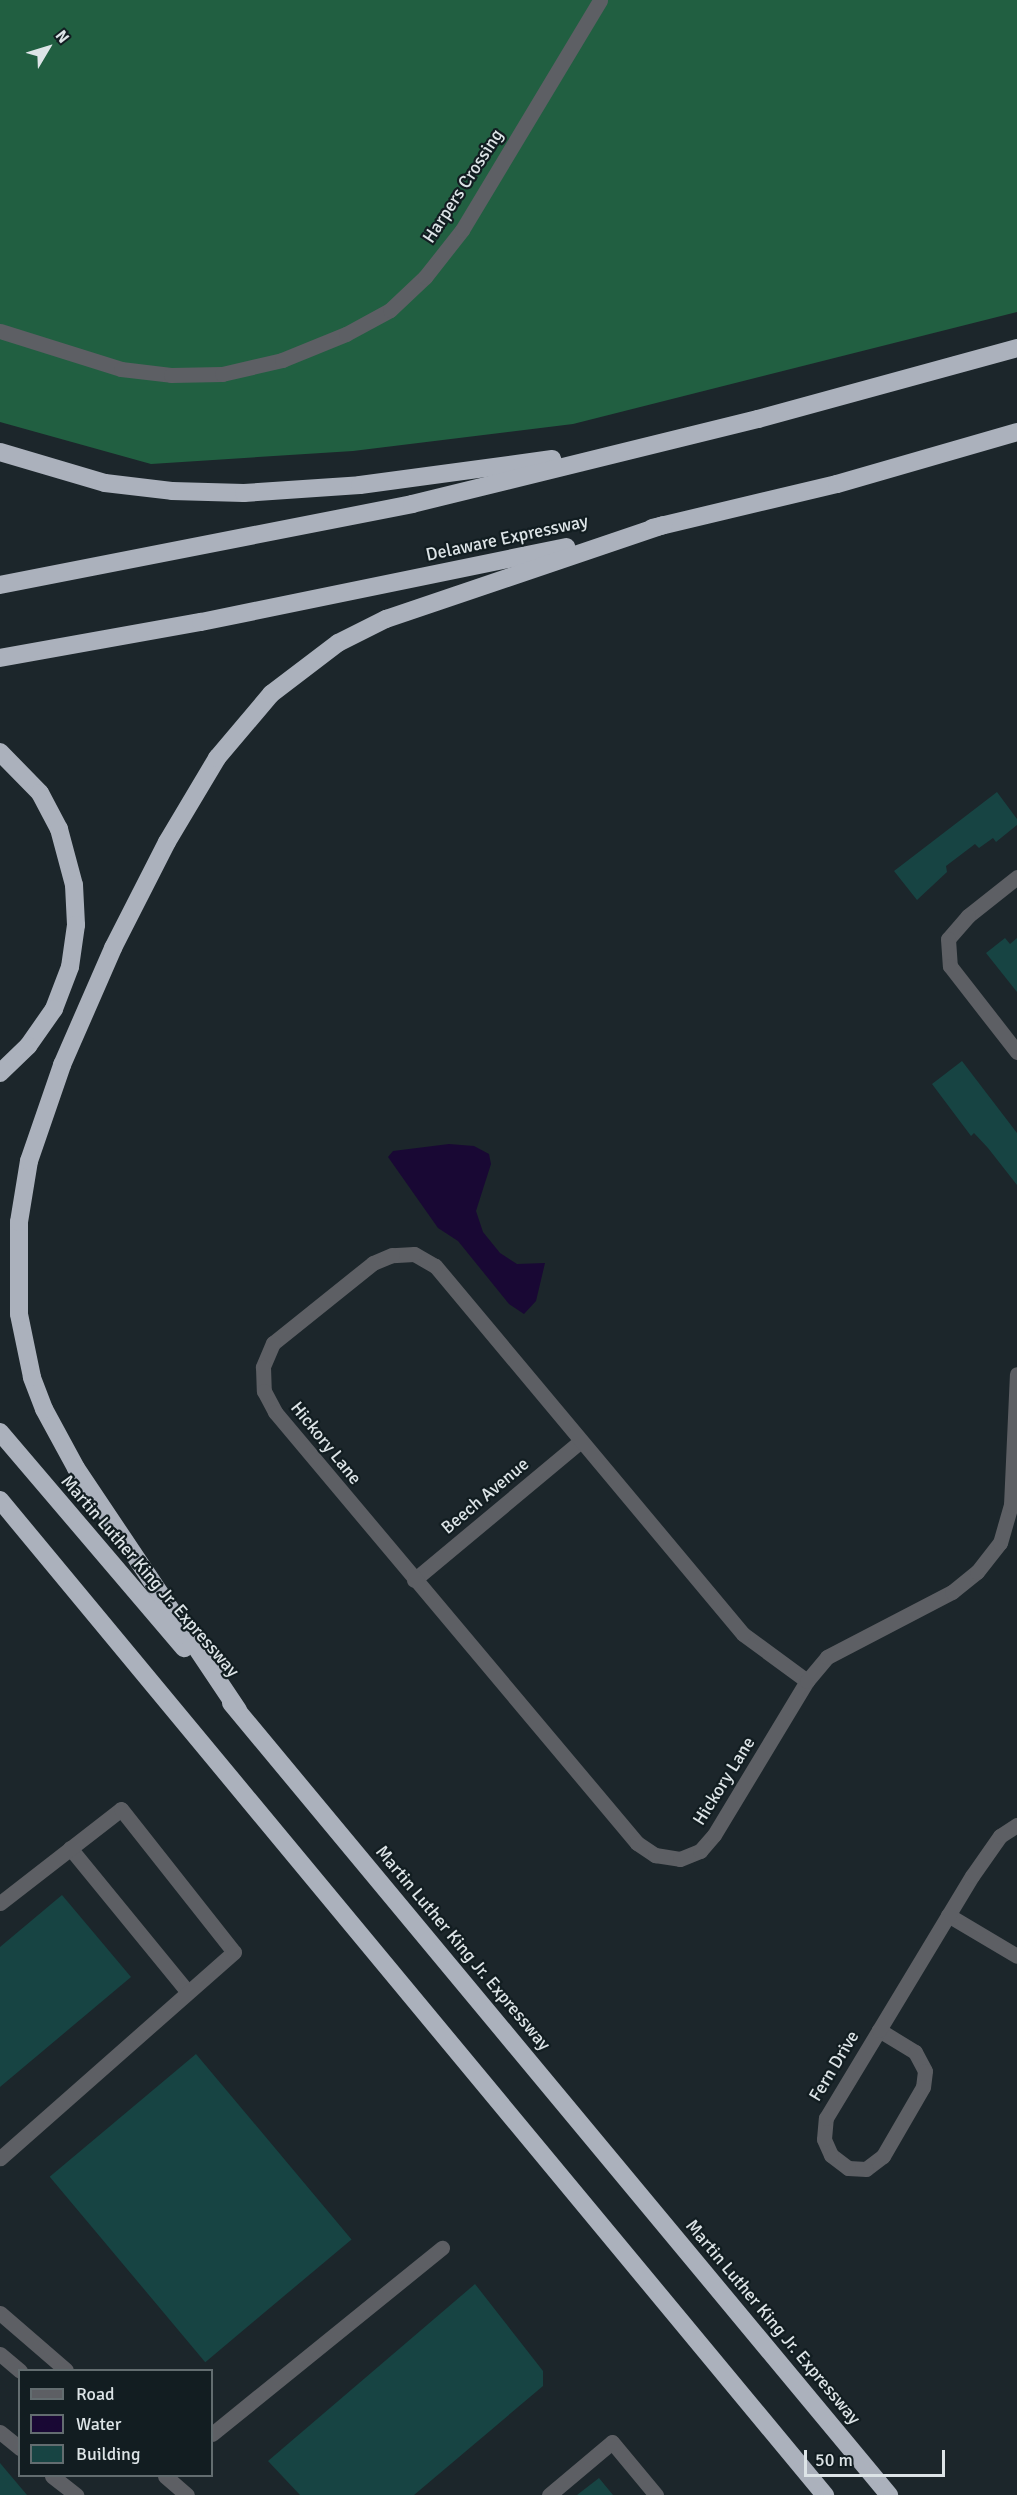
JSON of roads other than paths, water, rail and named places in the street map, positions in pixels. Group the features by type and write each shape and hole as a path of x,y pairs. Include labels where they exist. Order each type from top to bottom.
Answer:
{"highway":[{"path":"0,585 412,504 646,446 1013,350"},
{"name":"Delaware Expressway","path":"0,658 421,578 664,525 837,484 1017,432"},
{"path":"0,452 105,483 172,491 244,493 360,485 646,446"},
{"path":"238,1710 75,1468 44,1409 32,1377 18,1314 16,1252 29,1161 55,1086 108,958 167,842 217,758 271,694 338,643 386,619 664,525"},
{"path":"0,752 40,794 59,829 70,865 76,915 70,966 54,1009 28,1046 0,1073"},
{"name":"Martin Luther King Jr. Expressway","path":"0,1432 238,1710 889,2495"},
{"path":"1,1502 825,2495"}],"street":[{"name":"Harpers Crossing","path":"0,331 121,369 171,375 222,374 282,360 381,315 425,277 462,230 600,0"},
{"path":"1017,877 968,916 948,939 950,966 1017,1052"},
{"name":"Hickory Lane","path":"807,1682 743,1634 435,1266 414,1254 392,1255 373,1263 273,1343 262,1367 264,1391 275,1412 637,1843 655,1855 680,1859 700,1851 719,1827 807,1682 827,1657 952,1592 977,1572 1000,1543 1011,1505 1017,1374"},
{"name":"Beech Avenue","path":"414,1580 581,1441"},
{"path":"0,1903 121,1809 234,1952 0,2158"},
{"name":"Fern Drive","path":"879,2030 915,2052 925,2071 923,2087 883,2156 866,2169 849,2168 831,2155 824,2139 826,2118 948,1915 1000,1836 1017,1825"},
{"path":"70,1848 188,1992"},
{"path":"948,1915 1017,1956"},
{"path":"213,2432 442,2248"},
{"path":"0,2313 65,2369"},
{"path":"0,2354 18,2369"},
{"path":"0,2432 18,2446"},
{"path":"549,2495 612,2442 656,2495"},
{"path":"54,2477 75,2495"},
{"path":"167,2477 180,2493"}],"water":[{"path":"449,1144 474,1146 489,1154 491,1164 476,1211 483,1232 500,1253 517,1264 545,1263 536,1301 524,1314 509,1304 458,1241 438,1228 388,1157 393,1151"}]}
